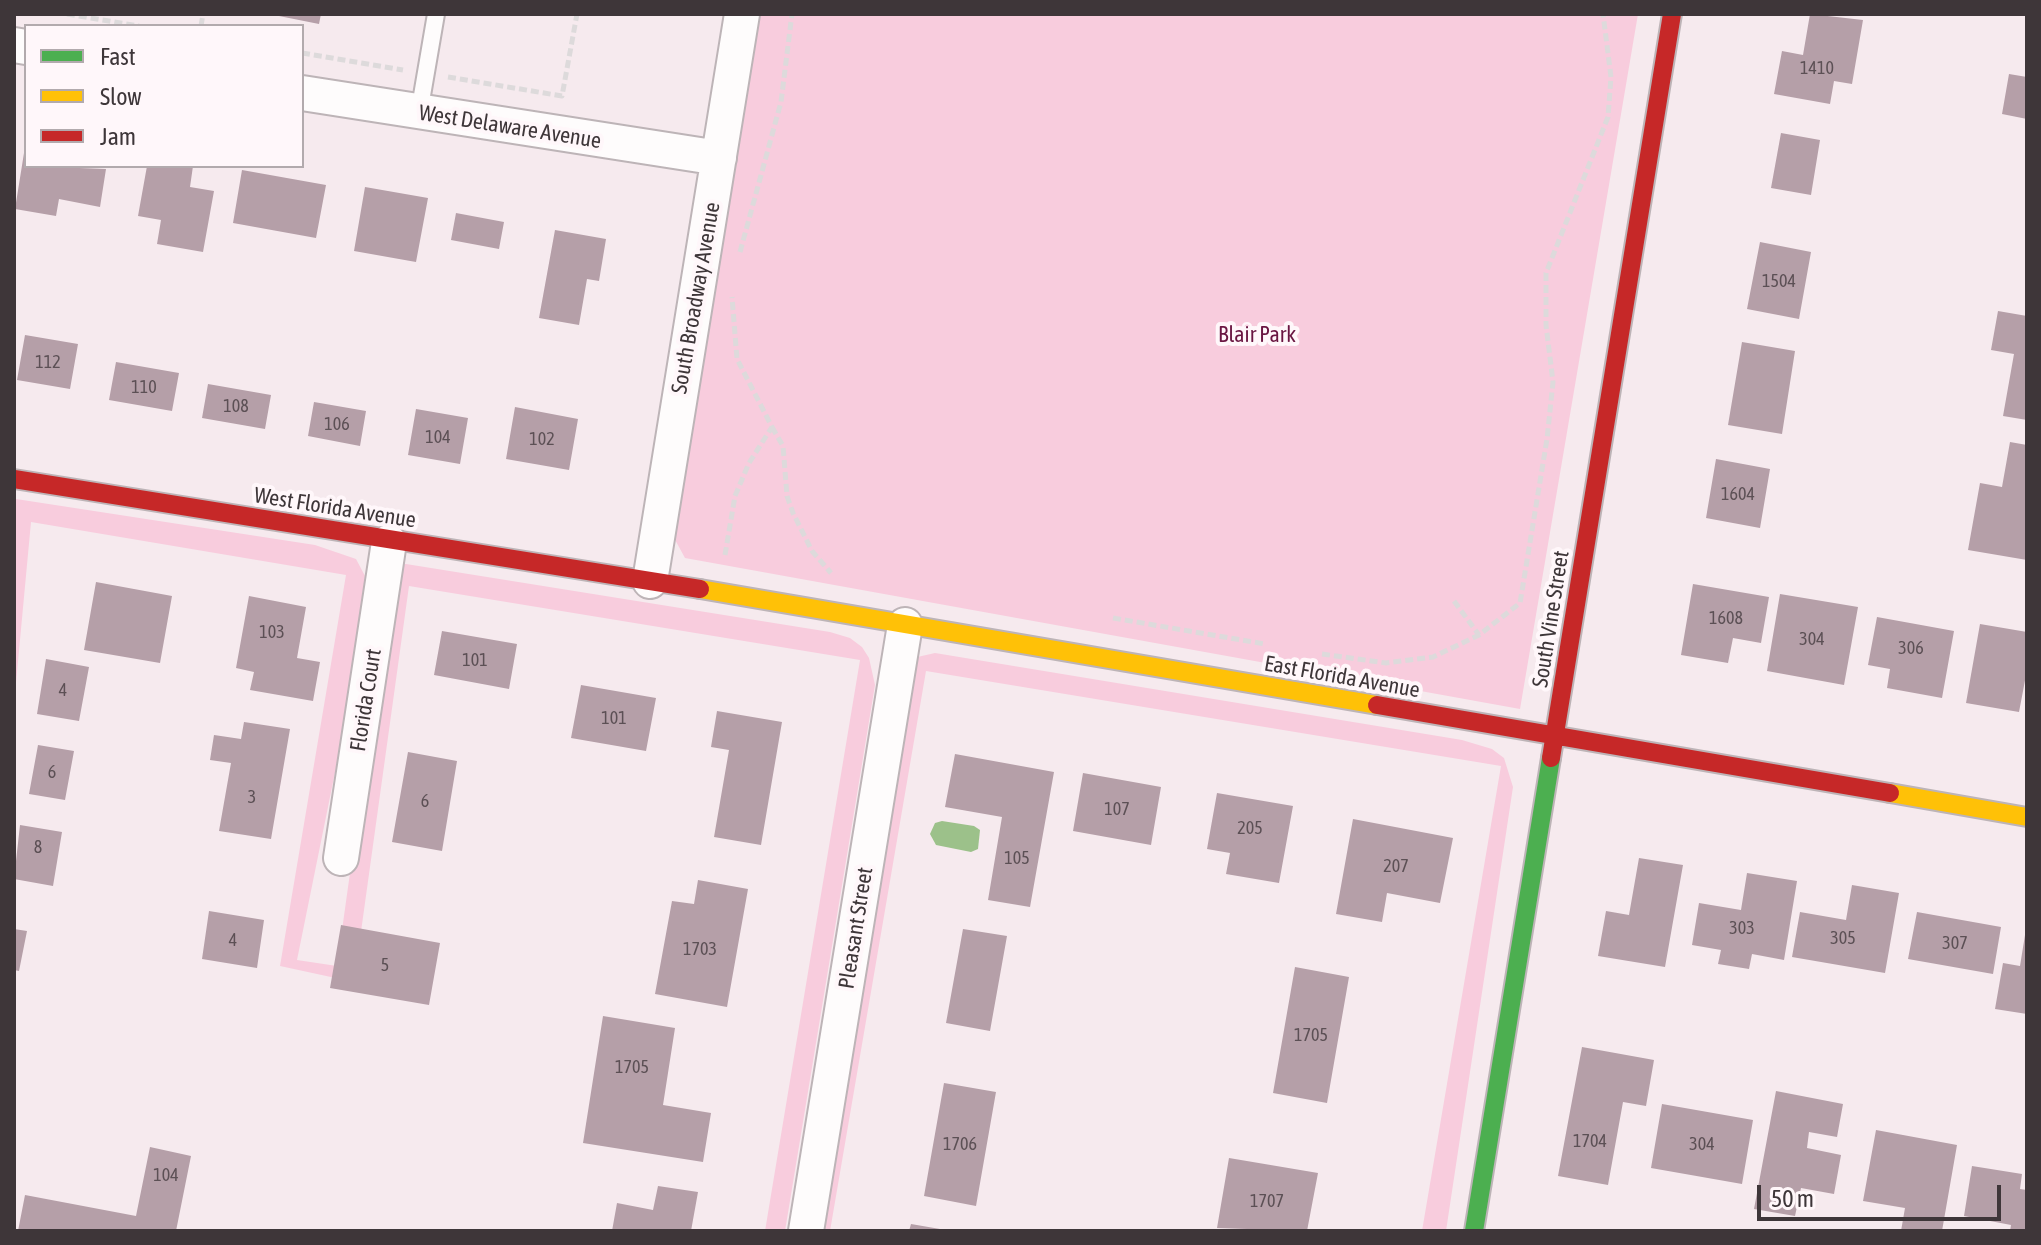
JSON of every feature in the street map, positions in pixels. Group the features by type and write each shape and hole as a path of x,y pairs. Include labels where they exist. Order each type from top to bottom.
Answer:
{"main road":[{"name":"South Vine Street","path":"1474,1231 1672,14"},
{"name":"West Florida Avenue","path":"14,479 389,542 650,581"},
{"name":"East Florida Avenue","path":"650,581 2027,817"}],"street":[{"name":"South Broadway Avenue","path":"650,581 742,14"},
{"name":"West Delaware Avenue","path":"304,93 719,158"},
{"name":"Florida Court","path":"341,858 389,542"},
{"name":"Pleasant Street","path":"806,1231 905,625"}],"lane":[{"path":"419,113 436,14"}],"path":[{"path":"67,14 127,24"},
{"path":"304,53 562,96 577,14"},
{"path":"738,259 781,102 792,14"},
{"path":"1314,653 1386,663 1433,657 1479,635 1520,603 1547,439 1553,382 1546,325 1546,273 1608,117 1611,77 1603,14"},
{"path":"733,284 737,359 783,446 787,496 793,513 812,551 834,577 818,574"},
{"path":"740,559 725,556 735,496 749,463 772,427"},
{"path":"1454,601 1479,635"},
{"path":"1099,617 1140,621 1268,645"}],"green space":[{"name":"Blair Park","path":"757,14 1638,14 1520,709 685,558 673,536"},
{"path":"16,499 315,545 356,559 365,576 345,723 297,960 337,966 393,565 406,564 830,632 850,638 862,647 869,658 875,685 785,1231 765,1231 860,660 409,586 354,982 280,966 346,575 31,522 14,704"},
{"path":"935,653 1462,740 1492,749 1504,758 1513,787 1446,1231 1422,1231 1501,766 926,671 830,1231 815,1231 913,658"}],"shaded area":[{"path":"942,821 974,826 980,830 978,849 971,852 936,845 930,834 935,823"}],"building":[{"path":"269,14 321,14 319,24"},
{"path":"1810,14 1863,20 1852,84 1834,81 1830,104 1774,94 1782,51 1803,55"},
{"path":"2009,74 2027,77 2027,119 2002,114"},
{"path":"1781,133 1820,140 1811,195 1771,188"},
{"path":"24,153 24,168 106,169 100,207 59,199 56,216 15,209"},
{"path":"147,168 193,168 190,187 214,191 203,252 157,244 161,220 138,216"},
{"path":"242,170 326,185 316,238 233,223"},
{"path":"365,187 428,198 416,262 354,251"},
{"path":"456,213 504,222 499,249 451,240"},
{"path":"555,230 606,239 599,281 587,279 579,325 539,318"},
{"path":"1760,242 1811,252 1799,319 1747,309"},
{"path":"1998,311 2027,316 2027,420 2003,416 2014,354 1991,350"},
{"path":"25,335 78,344 70,389 17,380"},
{"path":"1742,342 1795,351 1782,434 1728,425"},
{"path":"116,362 179,373 172,411 109,400"},
{"path":"208,384 271,395 265,429 202,418"},
{"path":"314,402 366,411 360,446 308,436"},
{"path":"515,407 578,419 569,470 506,459"},
{"path":"416,409 468,418 460,464 408,455"},
{"path":"2010,442 2027,445 2027,560 1968,550 1980,483 2002,487"},
{"path":"1716,459 1770,469 1760,528 1706,518"},
{"path":"96,582 172,596 160,663 84,650"},
{"path":"1693,584 1769,597 1761,643 1733,638 1728,663 1681,655"},
{"path":"1780,594 1858,607 1844,685 1767,671"},
{"path":"249,596 306,607 297,658 320,662 313,701 250,690 254,672 236,668"},
{"path":"1877,617 1954,631 1942,698 1887,688 1890,669 1868,665"},
{"path":"1980,624 2027,632 2027,670 2019,712 1966,703"},
{"path":"442,631 517,644 509,689 434,675"},
{"path":"46,659 89,667 79,721 37,714"},
{"path":"581,685 656,698 646,751 571,738"},
{"path":"717,711 782,722 761,845 714,837 729,750 711,747"},
{"path":"244,722 290,729 271,839 219,831 231,763 210,760 214,735 241,739"},
{"path":"38,745 74,751 65,800 29,794"},
{"path":"408,752 457,761 442,851 392,842"},
{"path":"955,754 1054,772 1030,907 988,900 1002,817 945,807"},
{"path":"1083,773 1161,787 1151,845 1073,831"},
{"path":"1217,793 1293,806 1279,883 1226,874 1230,853 1207,849"},
{"path":"1353,819 1453,838 1440,903 1387,893 1382,922 1336,914"},
{"path":"20,825 62,832 53,886 14,879"},
{"path":"1639,858 1683,865 1665,967 1598,956 1606,911 1629,915"},
{"path":"1747,873 1797,881 1784,960 1752,954 1749,969 1718,964 1721,950 1692,945 1699,903 1741,910"},
{"path":"698,880 748,889 727,1007 655,994 672,901 694,904"},
{"path":"1852,885 1899,893 1885,973 1792,957 1800,912 1846,920"},
{"path":"209,911 264,920 257,968 202,959"},
{"path":"1917,912 2001,927 1993,974 1908,959"},
{"path":"341,925 440,943 429,1005 330,988"},
{"path":"14,929 27,931 19,971 14,970"},
{"path":"963,929 1007,936 990,1031 946,1023"},
{"path":"2025,935 2027,1014 1995,1009 2003,963 2020,966"},
{"path":"1295,967 1349,977 1327,1103 1273,1093"},
{"path":"603,1016 675,1028 663,1105 711,1113 703,1162 583,1143"},
{"path":"1582,1047 1654,1060 1646,1106 1623,1102 1608,1185 1558,1176"},
{"path":"944,1083 996,1092 976,1206 924,1196"},
{"path":"1776,1091 1843,1104 1837,1137 1809,1132 1807,1148 1841,1155 1834,1194 1801,1188 1795,1216 1754,1209"},
{"path":"1662,1104 1753,1120 1742,1184 1651,1168"},
{"path":"1876,1130 1957,1145 1942,1231 1901,1231 1905,1208 1863,1201"},
{"path":"150,1147 191,1156 176,1231 18,1231 25,1195 136,1216"},
{"path":"1229,1158 1318,1173 1307,1231 1217,1228"},
{"path":"1972,1166 2022,1174 2020,1189 2027,1190 2027,1231 2010,1231 2011,1225 1964,1216"},
{"path":"658,1186 698,1192 691,1231 612,1231 617,1203 653,1210"},
{"path":"911,1224 940,1229 940,1231 909,1231"}],"traffic: fast":[{"path":"1474,1231 1551,758"}],"traffic: slow":[{"path":"700,589 1377,705"},
{"path":"1890,793 2027,817"}],"traffic: jam":[{"path":"1551,758 1672,14"},
{"path":"14,479 700,589"},
{"path":"1377,705 1890,793"}]}
